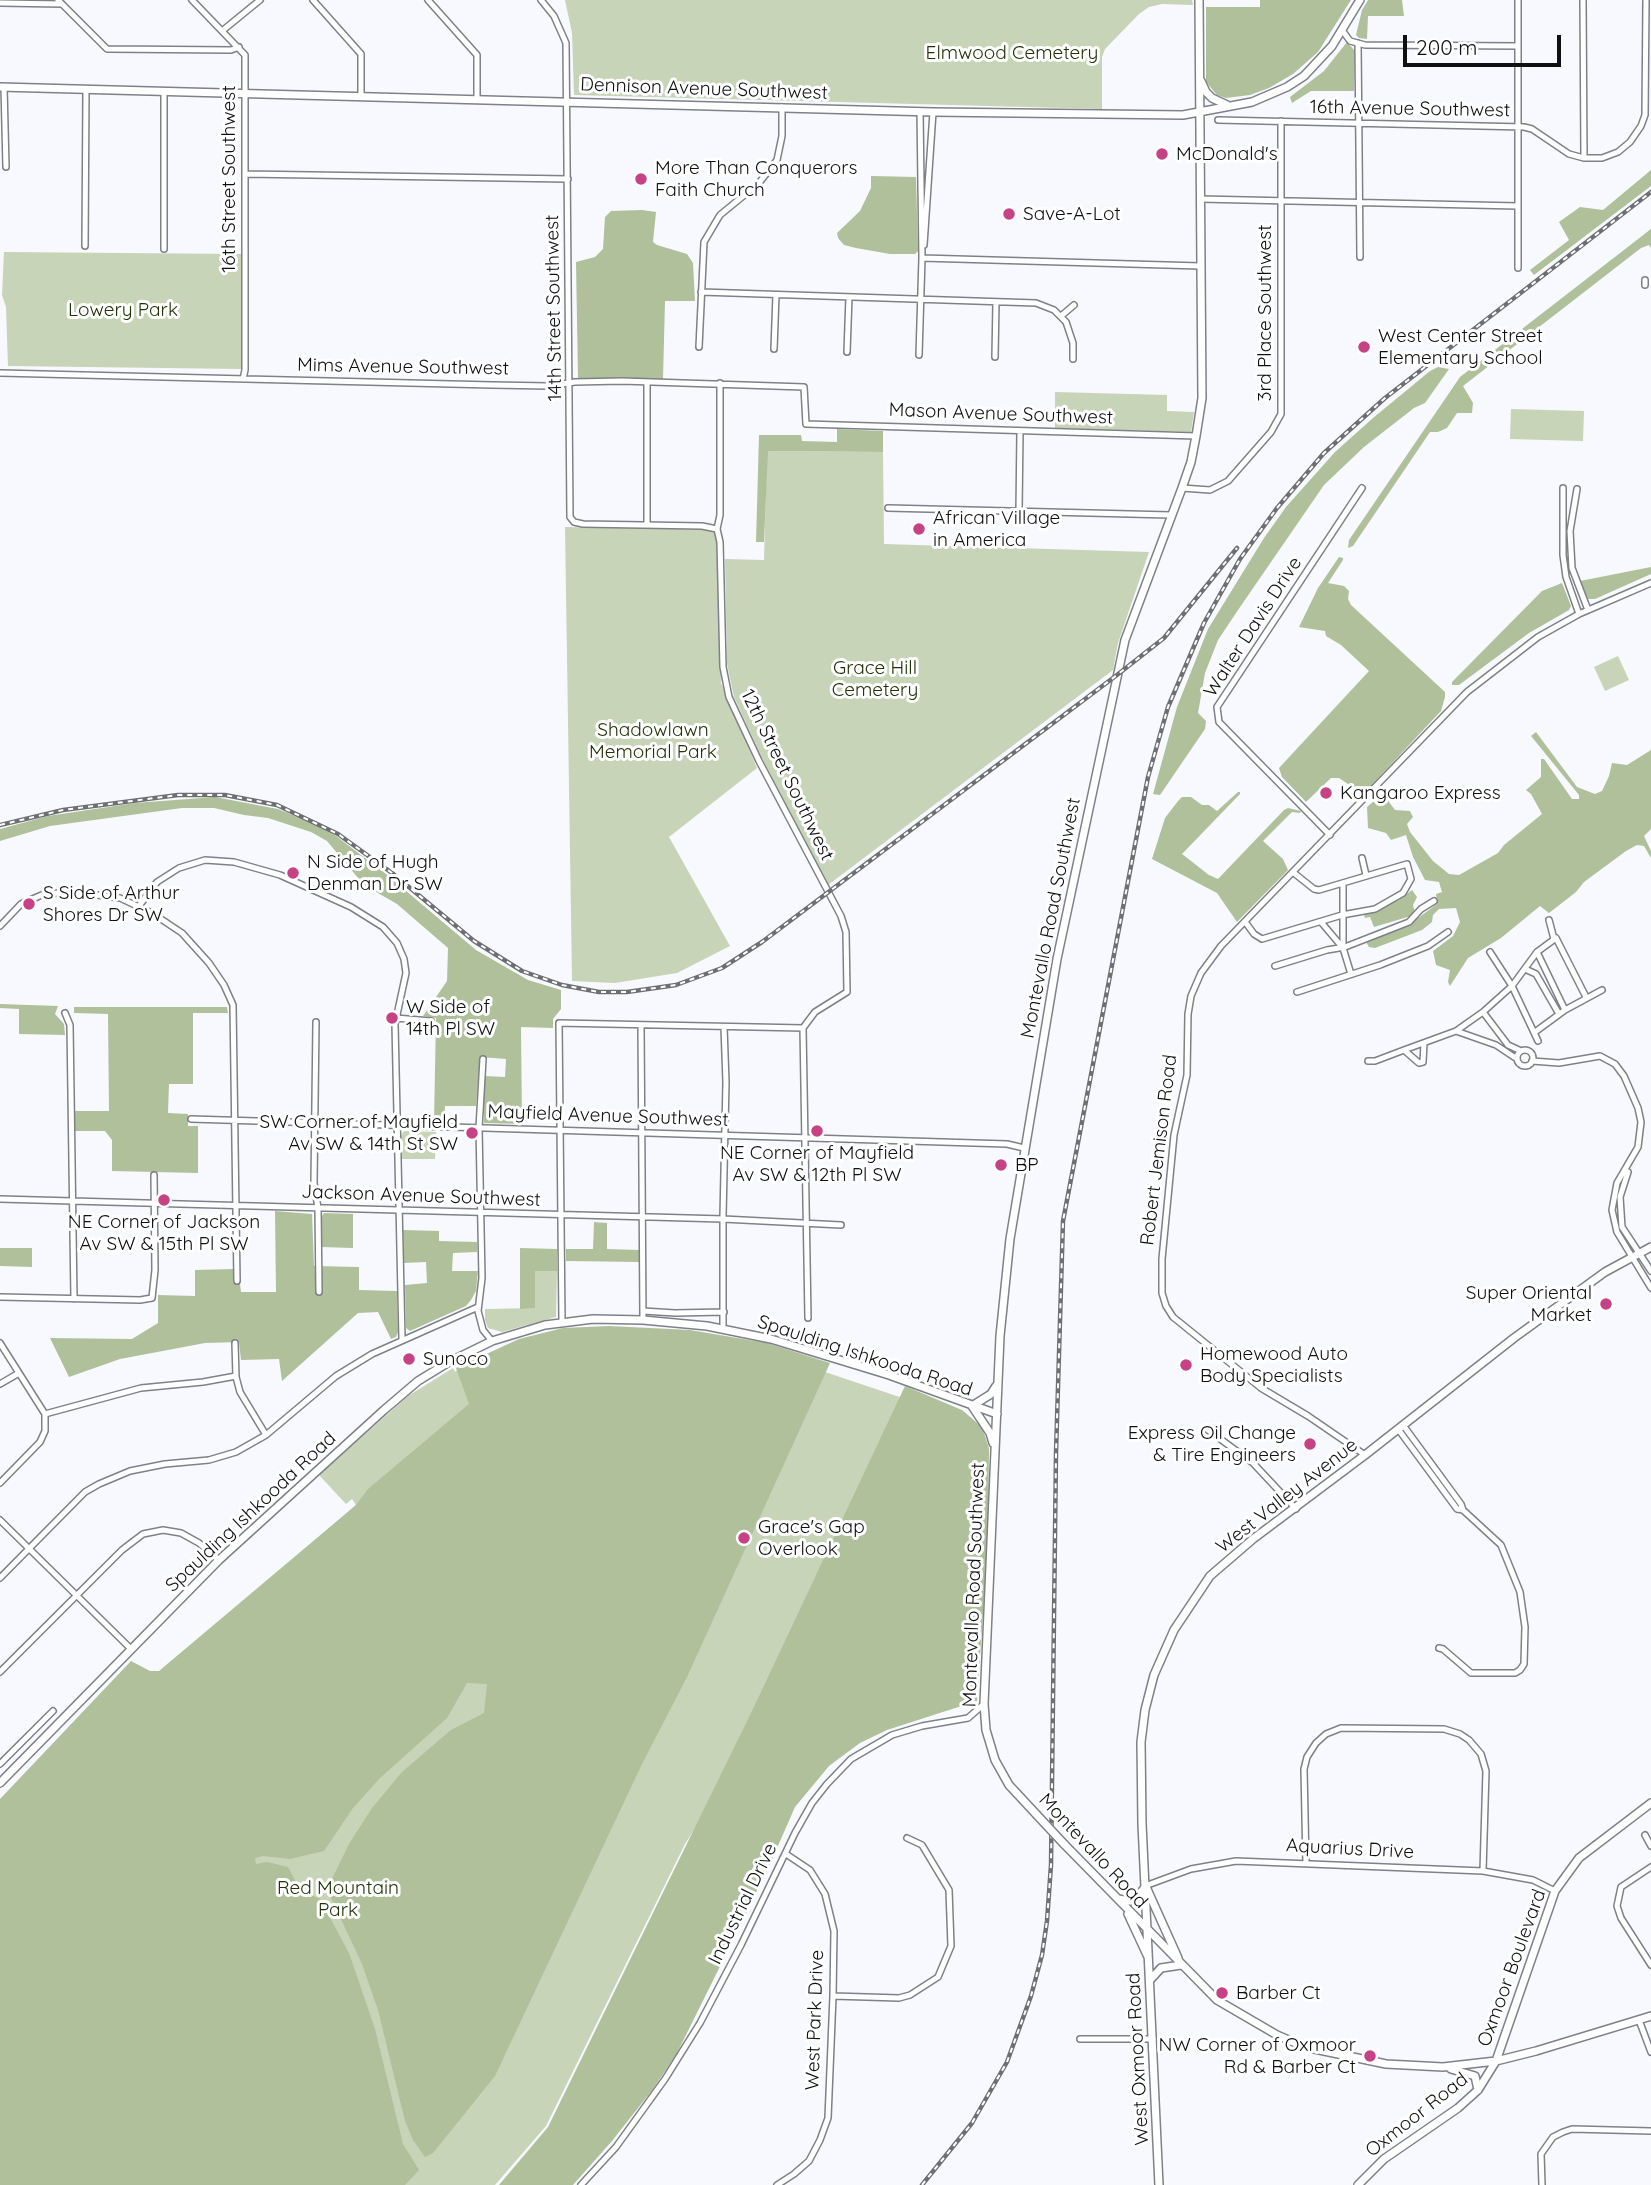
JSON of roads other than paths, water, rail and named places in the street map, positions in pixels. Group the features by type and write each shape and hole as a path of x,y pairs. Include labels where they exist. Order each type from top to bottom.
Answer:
{"main road":[{"name":"Montevallo Road Southwest","path":"998,1382 1010,1239 1057,959 1125,640 1191,462 1202,398 1199,0"},
{"name":"Dennison Avenue Southwest","path":"2,87 933,112 1183,115 1252,102 1287,87 1304,76 1325,55 1360,0"},
{"path":"1199,74 1206,92 1219,102 1231,106"},
{"name":"West Valley Avenue","path":"1148,1931 1141,1742 1145,1710 1154,1675 1174,1630 1210,1576 1253,1539 1296,1509 1514,1338 1592,1282 1651,1247"},
{"name":"Spaulding Ishkooda Road","path":"0,1783 219,1560 418,1381 492,1341 562,1322 643,1315 771,1339 889,1375 997,1414"},
{"path":"995,1448 990,1433 972,1406 991,1394 998,1382"},
{"path":"997,1414 998,1382"},
{"name":"Montevallo Road Southwest","path":"997,1414 984,1704 986,1730 995,1760 1015,1791"},
{"name":"Montevallo Road","path":"1015,1791 1124,1907 1217,2000 1277,2035 1305,2047 1386,2064 1443,2067"},
{"name":"Oxmoor Boulevard","path":"1496,2061 1555,1891 1579,1858 1651,1804"},
{"path":"1117,1899 1135,1899 1145,1886 1181,1965 1161,1968 1150,1980"},
{"path":"1124,1907 1149,1958"},
{"name":"West Oxmoor Road","path":"1148,1931 1159,2185"},
{"path":"1443,2067 1496,2061 1651,2016"},
{"name":"Oxmoor Road","path":"1358,2185 1384,2159 1458,2108 1478,2090 1496,2061"},
{"path":"1443,2067 1469,2072 1475,2076 1478,2090"}],"street":[{"path":"0,3 60,2 107,49 231,50 239,47 192,0"},
{"path":"222,31 260,0"},
{"path":"313,0 361,54 361,96"},
{"path":"428,0 477,55 477,98"},
{"name":"14th Street Southwest","path":"541,0 554,16 566,43 570,514 573,522 583,524 647,525"},
{"path":"1518,0 1518,268"},
{"path":"1583,0 1584,158 1602,158 1625,147 1641,126 1646,104 1646,0"},
{"path":"1342,30 1350,41 1377,45 1518,46"},
{"path":"1358,43 1360,257"},
{"name":"16th Street Southwest","path":"239,47 245,55 243,379"},
{"path":"2,87 6,167"},
{"path":"85,246 86,90"},
{"path":"164,92 164,250"},
{"path":"699,347 704,242 720,215 759,183 776,160 782,136 782,107"},
{"path":"920,111 922,258"},
{"path":"919,355 922,258 933,112"},
{"name":"16th Avenue Southwest","path":"1218,120 1518,127 1532,129 1565,152 1584,158"},
{"name":"3rd Place Southwest","path":"1182,488 1210,489 1228,481 1271,432 1281,414 1281,121"},
{"path":"246,174 568,179"},
{"path":"1199,199 1518,206"},
{"path":"922,258 1200,266"},
{"path":"701,292 1036,303 1048,306 1061,316 1070,329 1073,359"},
{"path":"774,349 776,295"},
{"path":"847,352 849,297"},
{"path":"995,356 996,302"},
{"path":"1061,316 1074,305"},
{"name":"Mims Avenue Southwest","path":"0,373 548,386 570,383 646,382 804,387 806,424"},
{"path":"646,382 647,525 717,529"},
{"name":"12th Street Southwest","path":"720,383 720,515 717,529 720,542 723,667 729,697 758,759 841,916 846,932 847,992 815,1012 803,1028"},
{"name":"Mason Avenue Southwest","path":"806,424 1196,436"},
{"path":"1019,511 1020,431"},
{"name":"Walter Davis Drive","path":"1330,835 1219,722 1217,707 1362,488"},
{"path":"1563,488 1563,555 1566,577 1579,614"},
{"path":"1577,489 1570,531 1572,568 1588,610"},
{"path":"888,508 1170,515"},
{"name":"Robert Jemison Road","path":"1365,1455 1261,1388 1173,1317 1166,1306 1162,1293 1162,1259 1174,1135 1187,1075 1191,996 1208,961 1466,692 1538,637 1579,614 1651,583"},
{"path":"1362,858 1366,875"},
{"path":"139,906 157,882 178,868 205,860 244,864 307,886 378,923 397,943 405,967 405,980 396,1018 402,1339"},
{"path":"1246,923 1254,934 1262,939 1342,915 1375,909 1403,893 1411,879 1406,864 1319,890 1294,873"},
{"path":"1343,884 1343,948 1352,974"},
{"path":"0,926 11,912 27,900 54,892 107,895 139,906 169,923 194,945 224,985 233,1005 237,1281"},
{"path":"1275,966 1327,950 1343,948 1409,922 1421,909 1434,901"},
{"path":"1549,920 1554,939 1556,938 1586,997"},
{"path":"1321,922 1343,948"},
{"path":"1297,992 1428,946 1448,932"},
{"path":"1368,1061 1375,1061 1455,1031 1483,1012 1512,986 1536,952 1554,939"},
{"path":"1490,952 1512,986 1538,1041"},
{"path":"1536,952 1562,1012"},
{"path":"1525,970 1536,974 1562,1012"},
{"path":"1535,1032 1562,1012 1602,990"},
{"path":"1483,1012 1508,1045 1530,1052 1532,1061"},
{"path":"65,1013 70,1024 74,1299"},
{"path":"396,1018 431,1021"},
{"path":"316,1022 314,1183 319,1292"},
{"path":"562,1322 559,1023 803,1028 808,1318"},
{"path":"640,1025 643,1315 724,1312"},
{"path":"723,1329 724,1027"},
{"path":"1455,1031 1496,1045 1524,1066 1532,1061 1559,1063 1600,1056 1615,1064 1629,1087 1641,1122 1638,1147 1620,1197 1622,1227 1651,1271"},
{"path":"1404,1050 1419,1063 1423,1062 1424,1043"},
{"path":"1517,1059 1521,1051"},
{"path":"483,1059 479,1128 482,1278 478,1307 483,1330 492,1341"},
{"name":"Mayfield Avenue Southwest","path":"191,1119 1007,1144 1024,1148"},
{"path":"1630,1164 1617,1183 1612,1210 1617,1232 1651,1288"},
{"path":"0,1297 152,1298 155,1270 154,1175"},
{"name":"Jackson Avenue Southwest","path":"0,1199 723,1219 841,1225"},
{"path":"0,1578 85,1492 107,1479 155,1466 223,1457 253,1444 336,1376 402,1339 478,1307"},
{"path":"0,1343 45,1414 45,1432 40,1442 0,1483"},
{"path":"235,1343 236,1376 245,1401 266,1435"},
{"path":"0,1384 19,1373"},
{"path":"45,1414 141,1388 236,1376"},
{"path":"1400,1427 1452,1497 1457,1509 1463,1510 1501,1545 1520,1591 1525,1627 1524,1664 1515,1673 1471,1673 1439,1648"},
{"path":"1208,1430 1252,1463 1296,1509"},
{"path":"0,1520 131,1650"},
{"path":"0,1672 130,1542 153,1531 181,1533 219,1560"},
{"name":"Industrial Drive","path":"581,2185 616,2147 665,2079 700,2023 812,1803 827,1784 852,1759 892,1735 968,1717 984,1704"},
{"path":"0,1765 53,1711"},
{"path":"1306,1863 1304,1769 1307,1757 1316,1743 1326,1734 1341,1728 1444,1730 1460,1734 1469,1740 1481,1754 1486,1771 1483,1871"},
{"path":"1645,1835 1651,1846"},
{"path":"833,1996 899,1998 938,1977 951,1946 949,1891 922,1845 907,1838"},
{"name":"West Park Drive","path":"777,2185 809,2161 828,2118 833,1996 834,1931 824,1894 810,1870 786,1854"},
{"name":"Aquarius Drive","path":"1145,1886 1191,1868 1236,1861 1483,1871 1533,1880 1555,1891"},
{"path":"1651,1867 1621,1887 1617,1906 1621,1918 1651,1965"},
{"path":"1639,2020 1651,2052"},
{"path":"1080,2039 1153,2039"},
{"path":"1542,2185 1541,2154 1553,2137 1563,2132 1572,2129 1651,2131"}],"railway":[{"path":"922,2185 972,2123 1007,2062 1031,1996 1042,1955 1051,1865 1056,1453 1063,1221 1148,777 1168,707 1204,623 1240,559 1277,508 1324,453 1385,398 1651,192"},
{"path":"0,825 63,810 178,795 225,795 277,805 338,834 392,873 474,941 522,971 562,985 599,992 627,992 676,985 722,968 762,942 1117,675 1164,638 1237,548"}],"place":[{"name":"McDonald's","path":"1162,154"},
{"name":"More Than Conquerors Faith Church","path":"641,179"},
{"name":"Save-A-Lot","path":"1009,214"},
{"name":"West Center Street Elementary School","path":"1364,347"},
{"name":"African Village in America","path":"919,529"},
{"name":"Kangaroo Express","path":"1326,793"},
{"name":"N Side of Hugh Denman Dr SW","path":"293,873"},
{"name":"S Side of Arthur Shores Dr SW","path":"29,904"},
{"name":"W Side of 14th Pl SW","path":"392,1018"},
{"name":"NE Corner of Mayfield Av SW & 12th Pl SW","path":"817,1131"},
{"name":"SW Corner of Mayfield Av SW & 14th St SW","path":"472,1133"},
{"name":"BP","path":"1001,1165"},
{"name":"NE Corner of Jackson Av SW & 15th Pl SW","path":"164,1200"},
{"name":"Super Oriental Market","path":"1606,1304"},
{"name":"Sunoco","path":"409,1359"},
{"name":"Homewood Auto Body Specialists","path":"1186,1365"},
{"name":"Express Oil Change & Tire Engineers","path":"1310,1444"},
{"name":"Grace's Gap Overlook","path":"744,1538"},
{"name":"Barber Ct","path":"1222,1993"},
{"name":"NW Corner of Oxmoor Rd & Barber Ct","path":"1370,2056"}],"park label":[{"name":"Elmwood Cemetery","path":"1012,53"},
{"name":"Lowery Park","path":"123,310"},
{"name":"Grace Hill Cemetery","path":"875,679"},
{"name":"Shadowlawn Memorial Park","path":"653,741"},
{"name":"Red Mountain Park","path":"338,1899"}]}
